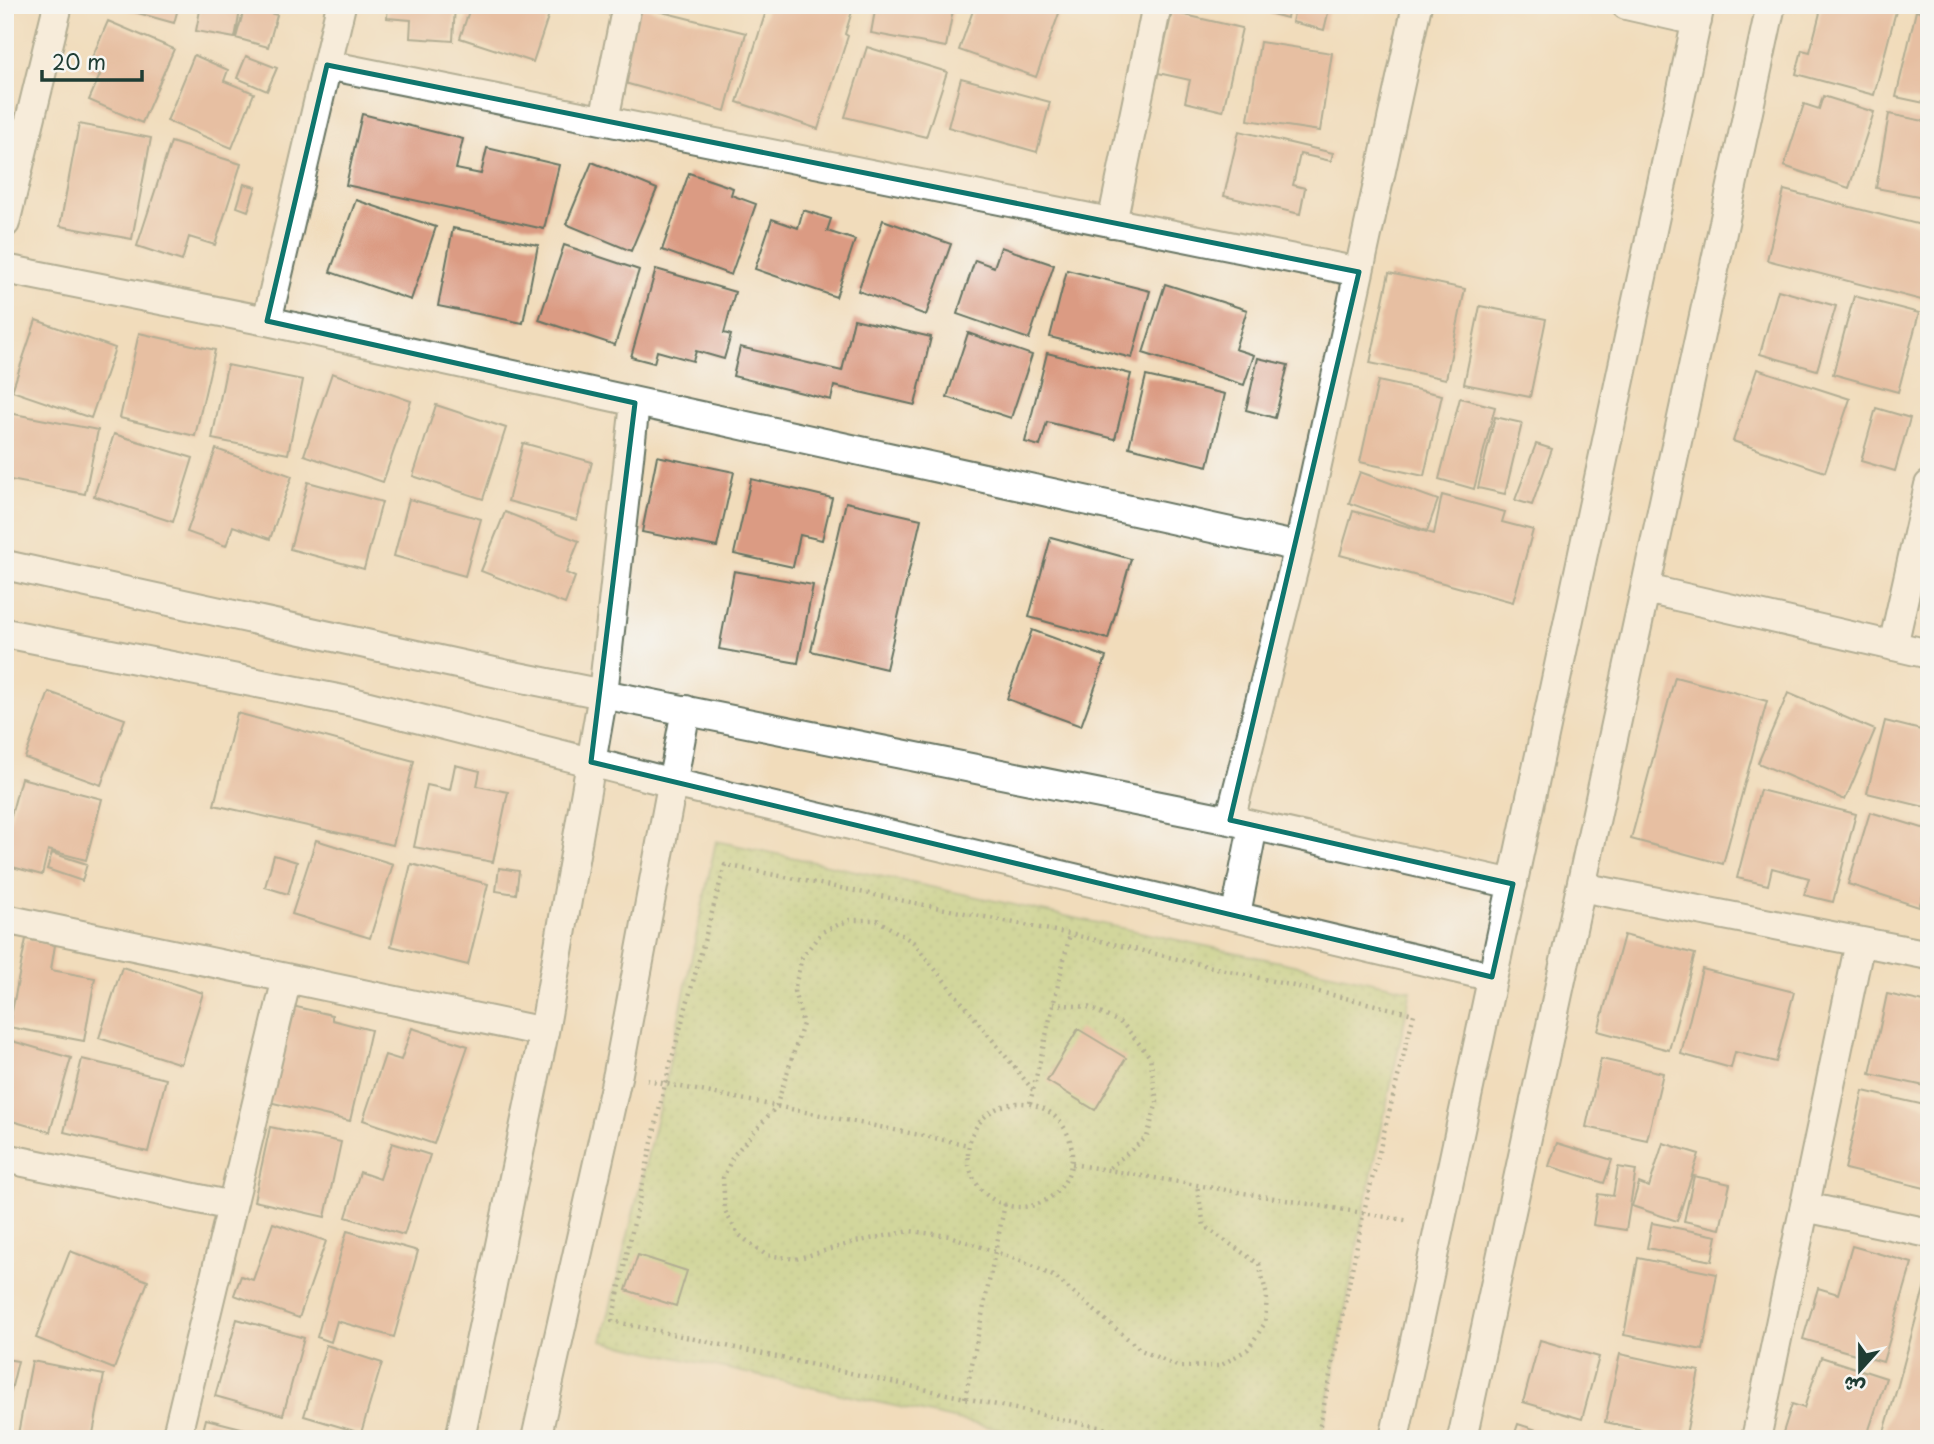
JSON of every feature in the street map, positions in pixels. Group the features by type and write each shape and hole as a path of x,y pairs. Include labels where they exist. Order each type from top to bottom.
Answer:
{"street":[{"path":"5,223 58,5"},
{"path":"267,321 341,5"},
{"path":"604,120 627,5"},
{"path":"1112,222 1157,5"},
{"path":"1236,914 1242,823 1299,547 1418,5"},
{"path":"1394,1439 1698,13 1626,5"},
{"path":"1462,1439 1772,5"},
{"path":"327,65 1359,272"},
{"path":"5,269 267,321 635,404 1299,547"},
{"path":"460,1439 544,1032 603,694 635,404"},
{"path":"1893,646 1929,485"},
{"path":"5,565 603,694 1242,823 1513,884"},
{"path":"1646,589 1929,654"},
{"path":"5,633 353,702 673,783 1236,914 1492,977"},
{"path":"536,1439 618,1073 686,710"},
{"path":"1581,887 1929,956"},
{"path":"5,919 544,1032"},
{"path":"1756,1439 1860,942"},
{"path":"176,1439 287,978"},
{"path":"5,1158 232,1206"},
{"path":"1805,1207 1929,1233"}],"path":[{"path":"1153,1439 612,1321 664,1084 725,865 1070,934 1414,1014 1364,1211 1317,1439"},
{"path":"1032,1090 913,942 877,920 849,920 822,932 802,957 794,991 803,1024 776,1107 733,1156 723,1178 725,1211 738,1234 766,1255 796,1259 855,1242 910,1231 950,1236 1055,1277 1141,1350 1179,1367 1220,1366 1248,1349 1265,1323 1267,1296 1259,1264 1204,1226 1197,1185"},
{"path":"1030,1103 1070,934"},
{"path":"1053,1004 1088,1007 1122,1024 1150,1057 1157,1102 1147,1137 1108,1170"},
{"path":"664,1084 969,1145"},
{"path":"1013,1103 1030,1103 1058,1118 1068,1132 1072,1164 1057,1192 1043,1202 1027,1206 1005,1204 982,1190 973,1177 968,1161 969,1145 974,1130 984,1116 1013,1103"},
{"path":"1072,1164 1364,1211 1439,1227"},
{"path":"965,1398 1005,1204"}],"highlighted area":[{"path":"327,65 1359,272 1230,820 1513,884 1492,977 591,762 635,403 267,321"}],"green space":[{"path":"716,841 1411,990 1364,1211 1321,1439 1043,1439 602,1341 665,1084"}],"building":[{"path":"128,5 179,5 174,23 127,10"},
{"path":"201,5 241,5 235,38 196,31"},
{"path":"388,5 455,5 453,41 410,38 411,20 387,18"},
{"path":"471,5 552,5 533,62 460,38"},
{"path":"634,5 746,33 725,111 614,80"},
{"path":"768,5 854,5 845,34 848,36 818,129 737,102"},
{"path":"876,5 954,5 946,47 871,33"},
{"path":"975,5 1062,5 1036,77 959,50"},
{"path":"1237,5 1289,5 1287,18"},
{"path":"1296,5 1330,5 1324,30 1292,22"},
{"path":"1822,5 1874,5 1896,11 1874,95 1796,74 1802,50 1810,52"},
{"path":"245,6 277,15 268,47 236,38"},
{"path":"1916,11 1929,14 1929,104 1896,97"},
{"path":"1172,12 1242,28 1223,111 1185,102 1190,80 1158,73"},
{"path":"108,21 174,49 142,123 89,100 100,75 87,69"},
{"path":"1260,42 1332,53 1320,131 1248,120"},
{"path":"867,47 947,72 926,137 845,117"},
{"path":"194,55 228,70 224,81 254,93 232,148 167,121"},
{"path":"246,56 277,68 267,91 237,78"},
{"path":"961,78 1050,102 1037,152 948,127"},
{"path":"1823,96 1874,112 1849,188 1784,166 1804,104 1819,109"},
{"path":"362,114 463,139 456,169 481,174 487,148 559,165 544,229 346,185"},
{"path":"1889,114 1929,122 1929,198 1876,188"},
{"path":"79,124 151,138 132,239 60,226"},
{"path":"1239,131 1333,153 1331,161 1300,154 1293,185 1305,188 1300,214 1224,196"},
{"path":"171,142 241,164 215,245 189,237 182,261 137,246"},
{"path":"592,162 657,189 631,251 566,224"},
{"path":"689,173 733,188 731,195 756,204 731,275 662,250"},
{"path":"244,184 256,187 248,211 237,207"},
{"path":"1784,190 1929,227 1929,302 1767,260"},
{"path":"356,200 436,227 411,300 330,272"},
{"path":"803,210 831,219 827,231 855,240 836,297 755,269 772,219 798,228"},
{"path":"883,220 951,244 926,315 858,291"},
{"path":"453,228 538,245 523,323 438,306"},
{"path":"564,245 639,270 615,345 539,320"},
{"path":"1001,247 1054,265 1029,339 957,314 975,260 994,267"},
{"path":"656,269 735,292 724,333 731,335 724,359 696,351 693,361 657,351 654,363 631,357"},
{"path":"1067,270 1150,291 1132,358 1050,337"},
{"path":"1389,273 1465,289 1446,379 1370,363"},
{"path":"1165,284 1247,310 1235,349 1254,355 1244,385 1143,353"},
{"path":"1778,290 1836,306 1817,370 1760,354"},
{"path":"1854,296 1919,313 1898,392 1833,374"},
{"path":"1480,306 1546,319 1530,397 1464,384"},
{"path":"854,319 931,337 915,405 834,386 831,400 733,376 740,347 842,371"},
{"path":"36,320 115,348 91,418 12,391"},
{"path":"139,333 215,350 195,436 120,418"},
{"path":"968,333 1032,355 1011,418 947,397"},
{"path":"1047,353 1131,374 1115,439 1047,422 1040,446 1025,442"},
{"path":"1258,358 1288,365 1275,418 1246,410"},
{"path":"227,365 303,380 288,454 212,439"},
{"path":"1757,369 1850,399 1825,472 1733,441"},
{"path":"332,373 411,401 383,482 304,455"},
{"path":"1146,376 1225,394 1208,466 1129,447"},
{"path":"1378,381 1442,395 1424,476 1360,462"},
{"path":"1460,398 1495,407 1474,489 1439,479"},
{"path":"436,405 506,428 483,499 413,476"},
{"path":"1876,408 1910,418 1895,471 1861,461"},
{"path":"9,413 98,430 85,494 5,479 5,432"},
{"path":"1495,417 1522,423 1505,494 1478,488"},
{"path":"114,434 193,458 173,522 94,496"},
{"path":"523,443 592,462 577,520 508,501"},
{"path":"1536,444 1552,449 1532,505 1515,500"},
{"path":"216,449 292,476 270,539 233,526 226,546 187,532"},
{"path":"657,456 734,472 717,547 642,532"},
{"path":"1360,472 1438,500 1427,531 1349,503"},
{"path":"751,479 832,498 822,540 800,535 793,567 734,554"},
{"path":"308,482 382,502 364,569 290,549"},
{"path":"1442,495 1505,512 1502,522 1533,530 1513,602 1340,555 1353,511 1434,534"},
{"path":"409,499 481,519 465,576 394,556"},
{"path":"846,502 921,519 886,669 811,651"},
{"path":"505,512 579,541 566,573 575,577 565,604 481,571"},
{"path":"1051,537 1131,559 1108,639 1029,617"},
{"path":"734,571 813,585 798,663 719,649"},
{"path":"1032,630 1106,657 1081,726 1007,699"},
{"path":"1675,677 1767,701 1723,864 1631,839"},
{"path":"49,692 125,719 101,785 25,758"},
{"path":"1788,693 1875,730 1845,800 1758,763"},
{"path":"5,702 13,705 6,728 5,728"},
{"path":"237,713 414,761 393,845 214,805"},
{"path":"1885,721 1929,732 1929,808 1867,793"},
{"path":"455,765 480,771 477,786 508,792 493,862 414,847 427,785 450,790"},
{"path":"21,778 102,799 86,860 48,850 42,875 5,865 5,838"},
{"path":"1760,790 1856,814 1833,902 1804,895 1809,878 1772,868 1768,885 1737,878"},
{"path":"1870,812 1929,830 1929,877 1919,907 1848,884"},
{"path":"316,840 393,864 370,938 292,914"},
{"path":"52,853 87,864 82,881 47,869"},
{"path":"274,855 297,862 288,894 265,887"},
{"path":"411,864 488,884 468,965 391,946"},
{"path":"499,868 519,871 516,894 496,891"},
{"path":"1624,935 1695,954 1669,1050 1598,1031"},
{"path":"26,939 55,945 51,970 95,978 84,1041 9,1027"},
{"path":"122,967 203,993 181,1064 99,1038"},
{"path":"1702,969 1794,992 1776,1062 1735,1052 1731,1068 1681,1054"},
{"path":"1887,994 1929,1003 1929,1087 1870,1074"},
{"path":"292,1006 332,1015 332,1020 371,1030 350,1121 269,1102"},
{"path":"412,1028 468,1046 434,1144 363,1120 385,1055 401,1060"},
{"path":"1078,1029 1126,1058 1095,1110 1047,1081"},
{"path":"5,1039 71,1058 50,1132 5,1119"},
{"path":"82,1059 166,1079 148,1152 64,1132"},
{"path":"1601,1059 1663,1073 1647,1140 1586,1127"},
{"path":"1863,1091 1929,1106 1929,1189 1845,1169"},
{"path":"270,1127 341,1142 325,1217 254,1201"},
{"path":"392,1143 430,1155 404,1235 346,1217 360,1172 380,1179"},
{"path":"1557,1143 1612,1160 1604,1183 1549,1166"},
{"path":"1663,1143 1699,1154 1677,1221 1632,1206 1639,1183 1649,1187"},
{"path":"1618,1167 1636,1170 1626,1230 1593,1225 1598,1194 1613,1196"},
{"path":"1694,1176 1730,1184 1720,1229 1684,1221"},
{"path":"273,1223 326,1241 299,1318 234,1295 241,1276 253,1280"},
{"path":"1652,1223 1717,1236 1712,1261 1647,1248"},
{"path":"347,1231 418,1251 394,1337 337,1321 331,1342 317,1337"},
{"path":"1852,1246 1912,1263 1883,1362 1803,1339 1818,1288 1838,1294"},
{"path":"70,1251 148,1281 114,1369 36,1338"},
{"path":"638,1255 687,1271 676,1306 626,1290"},
{"path":"1638,1258 1717,1274 1703,1350 1624,1335"},
{"path":"1928,1274 1929,1439 1882,1439 1898,1385"},
{"path":"237,1319 304,1338 283,1415 215,1396"},
{"path":"1540,1340 1599,1357 1582,1419 1523,1402"},
{"path":"326,1345 382,1363 361,1433 304,1416"},
{"path":"1620,1354 1699,1371 1685,1439 1605,1422"},
{"path":"1821,1357 1886,1378 1866,1439 1781,1439 1792,1404 1804,1408"},
{"path":"5,1359 18,1361 6,1411 5,1411"},
{"path":"32,1361 104,1375 92,1439 17,1439"},
{"path":"206,1419 249,1430 270,1439 201,1439"},
{"path":"1518,1424 1561,1438 1513,1439"}]}
